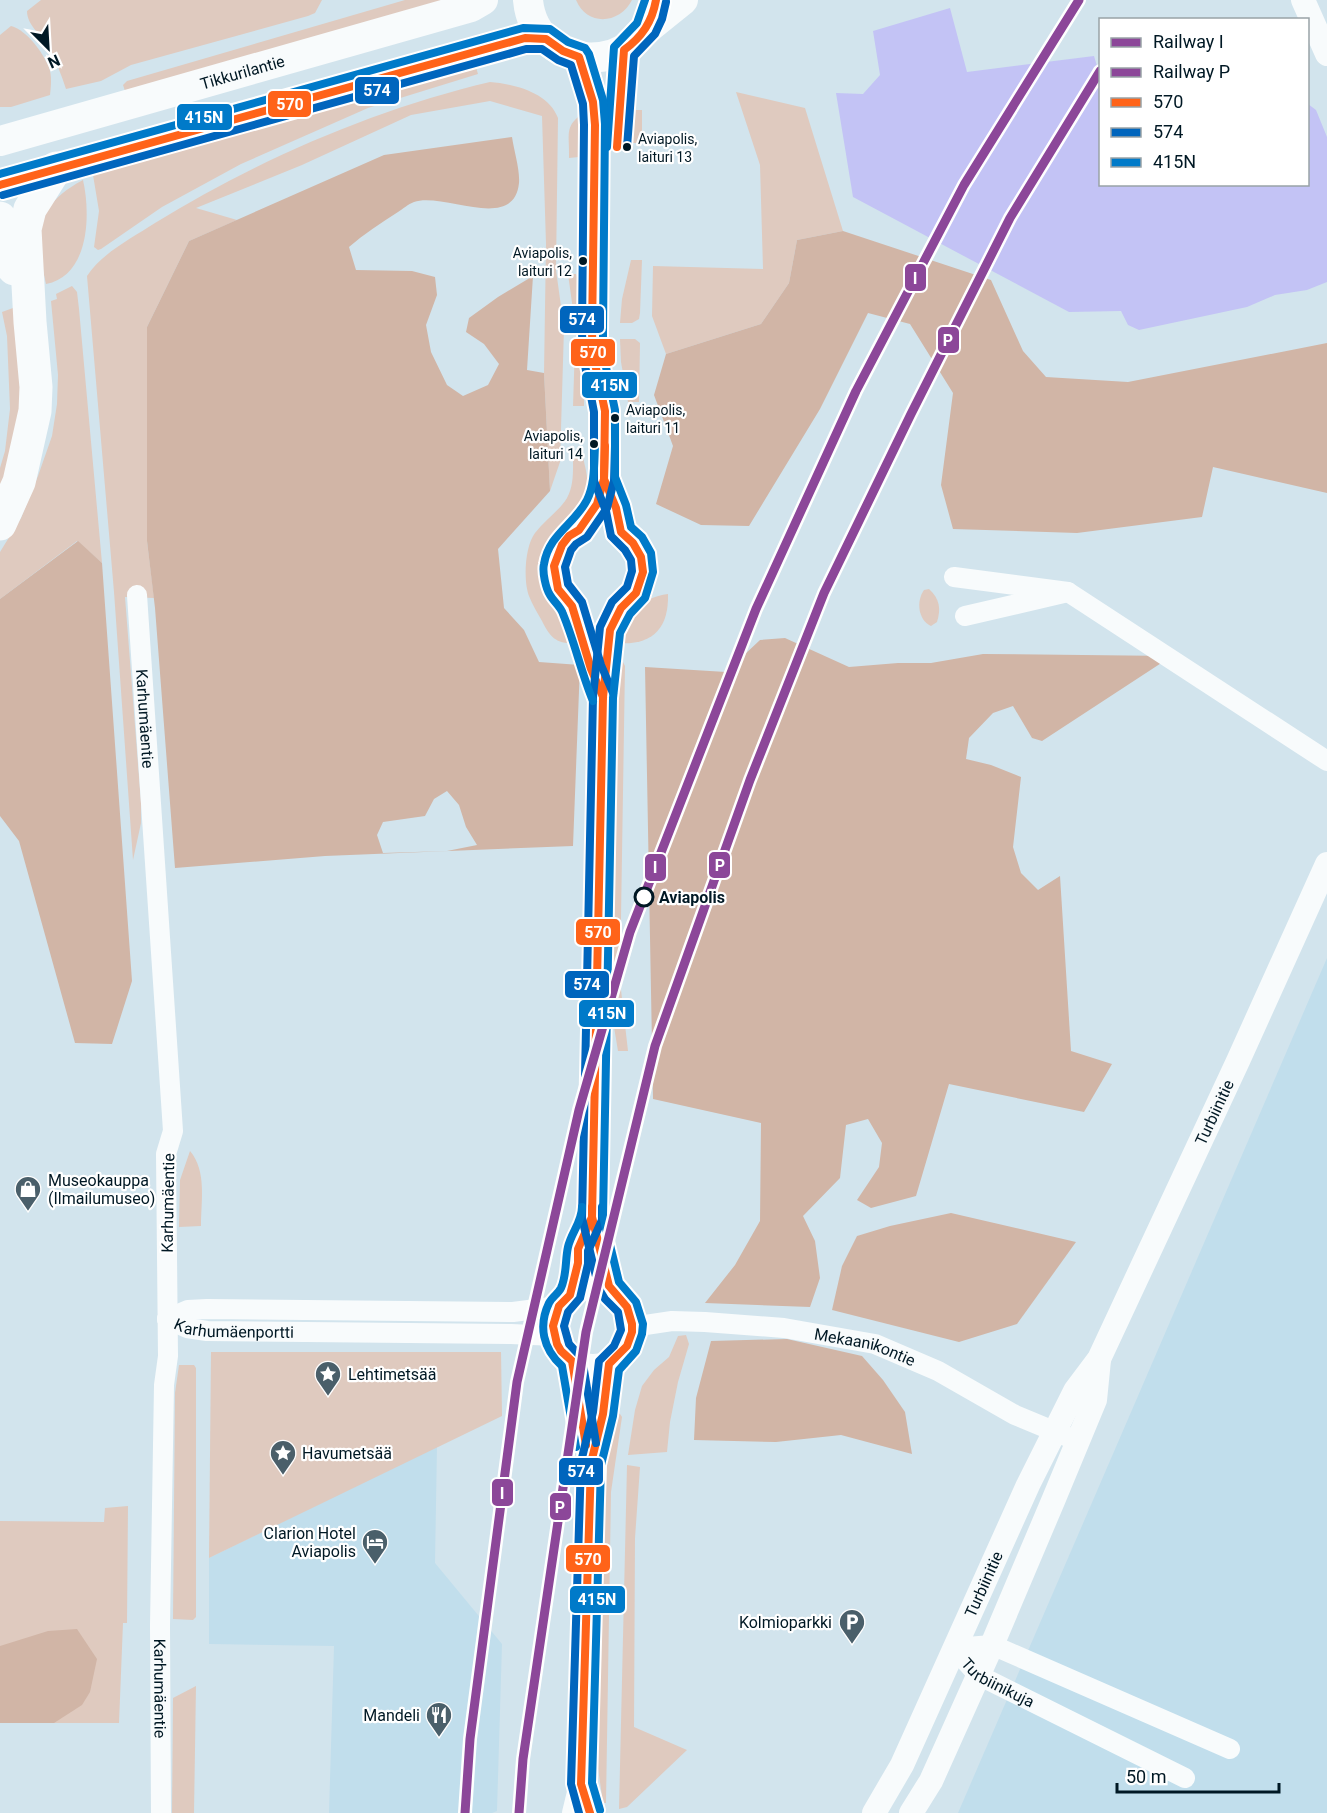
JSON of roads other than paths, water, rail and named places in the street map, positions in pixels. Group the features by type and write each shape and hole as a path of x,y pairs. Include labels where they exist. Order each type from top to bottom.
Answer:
{"highway":[{"path":"0,524 19,482 35,411 36,387 25,229 30,209 56,168"},
{"path":"0,219 30,322"}],"main road":[{"name":"Tikkurilantie","path":"0,141 471,7 483,0"},
{"path":"528,0 532,16 546,39 562,51 579,57 595,58 607,57 624,50 683,0"},
{"path":"647,29 656,0"},
{"path":"0,185 525,39 546,39"}],"street":[{"path":"1303,0 1327,54"},
{"path":"954,577 1068,592 1327,761"},
{"path":"965,616 1068,592"},
{"name":"Karhumäentie","path":"137,595 173,1131 166,1154 167,1319 160,1626 161,1813"},
{"name":"Turbiinitie","path":"874,1813 902,1765 1054,1432 1075,1391 1099,1359 1327,864"},
{"path":"597,1288 611,1292 627,1306 632,1327 632,1336 623,1352 609,1364 597,1367 584,1366 572,1361 561,1351 554,1336 553,1326 559,1306 570,1295 583,1289 597,1288"},
{"name":"Karhumäenportti","path":"167,1319 188,1310 207,1309 513,1312 559,1306"},
{"name":"Karhumäenportti","path":"167,1319 187,1328 207,1331 554,1336"},
{"name":"Mekaanikontie","path":"632,1327 672,1321 705,1322 784,1328 875,1344 938,1371 1015,1415 1078,1440"},
{"name":"Turbiinitie","path":"911,1813 931,1781 992,1645 1095,1400 1099,1359"},
{"path":"572,1361 583,1432 591,1464"},
{"path":"574,1813 581,1784 591,1464 602,1427 609,1364"},
{"name":"Turbiinikuja","path":"954,1648 992,1645 1230,1749"},
{"name":"Turbiinikuja","path":"954,1648 978,1675 1185,1778"},
{"path":"581,1784 590,1813"}],"water":[{"path":"950,8 967,72 1094,56 1099,73 1099,186 1309,186 1309,105 1316,110 1327,137 1327,282 1307,290 1275,295 1247,307 1139,330 1128,325 1121,311 1069,312 853,197 836,93 863,94 880,75 873,31"}],"rail line":[{"name":"I","path":"465,1813 470,1739 517,1382 579,1110 630,932 756,609 856,391 964,185 1079,0"},
{"name":"P","path":"519,1813 523,1759 586,1332 655,1046 750,780 824,593 1010,218 1099,73"}],"place":[{"name":"Aviapolis, laituri 13","path":"627,147"},
{"name":"Aviapolis, laituri 12","path":"583,261"},
{"name":"Aviapolis, laituri 11","path":"615,418"},
{"name":"Aviapolis, laituri 14","path":"594,444"},
{"name":"Aviapolis","path":"644,897"},
{"name":"Museokauppa (Ilmailumuseo)","path":"28,1212"},
{"name":"Lehtimetsää","path":"328,1397"},
{"name":"Havumetsää","path":"283,1476"},
{"name":"Clarion Hotel Aviapolis","path":"375,1565"},
{"name":"Kolmioparkki","path":"852,1645"},
{"name":"Mandeli","path":"439,1738"}]}
